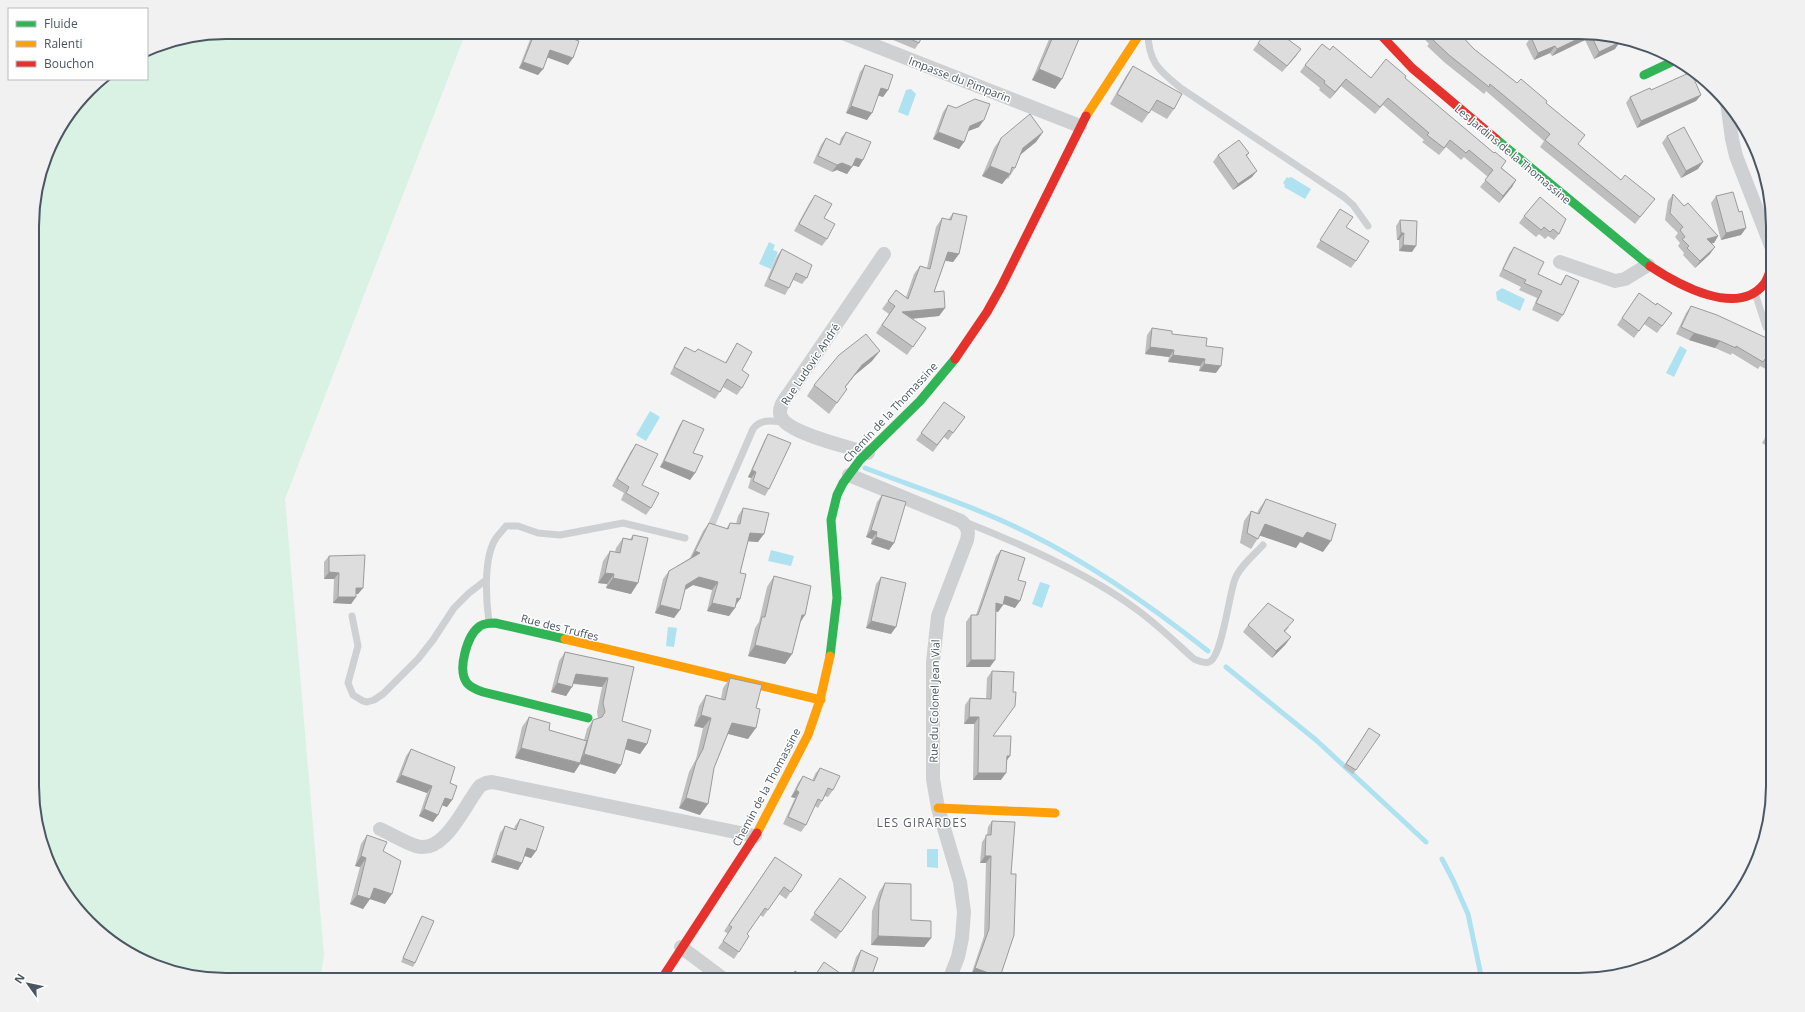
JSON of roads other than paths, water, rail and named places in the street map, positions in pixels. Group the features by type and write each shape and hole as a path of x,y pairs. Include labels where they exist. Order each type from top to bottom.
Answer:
{"street":[{"name":"Impasse du Pimparin","path":"858,39 1080,126"},
{"name":"Chemin de la Thomassine","path":"665,973 755,836 795,763 815,719 821,700 832,643 836,611 836,579 831,526 832,513 838,492 849,475 868,453 933,386 974,333 1002,286 1080,126 1112,73 1136,39"},
{"name":"Les Jardins de la Thomassine","path":"1388,39 1412,68 1648,265 1677,283 1717,297 1738,299 1754,292 1766,279"},
{"path":"1644,75 1671,63"},
{"path":"1729,114 1736,156 1766,232"},
{"name":"Rue Ludovic André","path":"868,453 799,431 785,422 781,416 782,404 884,254"},
{"path":"1560,262 1615,281 1625,279 1648,265"},
{"path":"849,475 961,521"},
{"name":"Rue du Colonel Jean Vial","path":"952,973 958,957 962,938 964,912 960,882 938,808 933,779 934,645 938,616 968,534 968,527 961,521"},
{"path":"489,622 483,624 475,630 469,641 462,662 464,679 470,686 493,694 588,718"},
{"name":"Rue des Truffes","path":"489,622 821,700"},
{"path":"380,829 417,846 427,846 437,842 448,833 480,786 492,782 755,836"},
{"path":"938,808 1055,813"},
{"path":"681,947 716,973"}],"lane":[{"path":"1148,39 1150,55 1169,78 1182,89 1344,197 1353,205 1368,226"},
{"path":"1754,292 1766,327"},
{"path":"711,526 753,429 757,424 763,421 785,422"},
{"path":"961,521 1032,550 1116,596 1137,610 1194,659 1203,663 1210,662 1215,658 1221,644 1236,577 1263,545"},
{"path":"489,622 486,597 486,580 495,539 506,526 512,525 538,533 560,536 623,523 685,538"},
{"path":"352,616 358,646 348,683 352,695 367,702 384,694 434,640 454,608 462,599 486,580"}],"water":[{"path":"911,89 916,94 908,116 898,112 906,90"},
{"path":"1287,177 1291,177 1311,189 1305,199 1284,187 1285,185 1283,183"},
{"path":"769,242 775,245 773,250 778,252 771,269 759,264"},
{"path":"1502,288 1525,299 1520,311 1497,300 1496,292"},
{"path":"1680,346 1687,350 1674,377 1666,373"},
{"path":"650,411 660,417 646,441 636,435"},
{"path":"771,550 794,556 791,566 768,561"},
{"path":"1040,582 1050,585 1042,608 1032,604"},
{"path":"668,627 677,628 674,647 666,646"},
{"path":"927,849 938,849 938,868 927,867"}],"waterway":[{"path":"865,468 988,515 1052,545 1121,587 1208,651"},
{"path":"1226,667 1316,740 1426,842"},
{"path":"1442,859 1468,914 1481,973"}],"district":[{"name":"LES GIRARDES","path":"922,822"}]}
